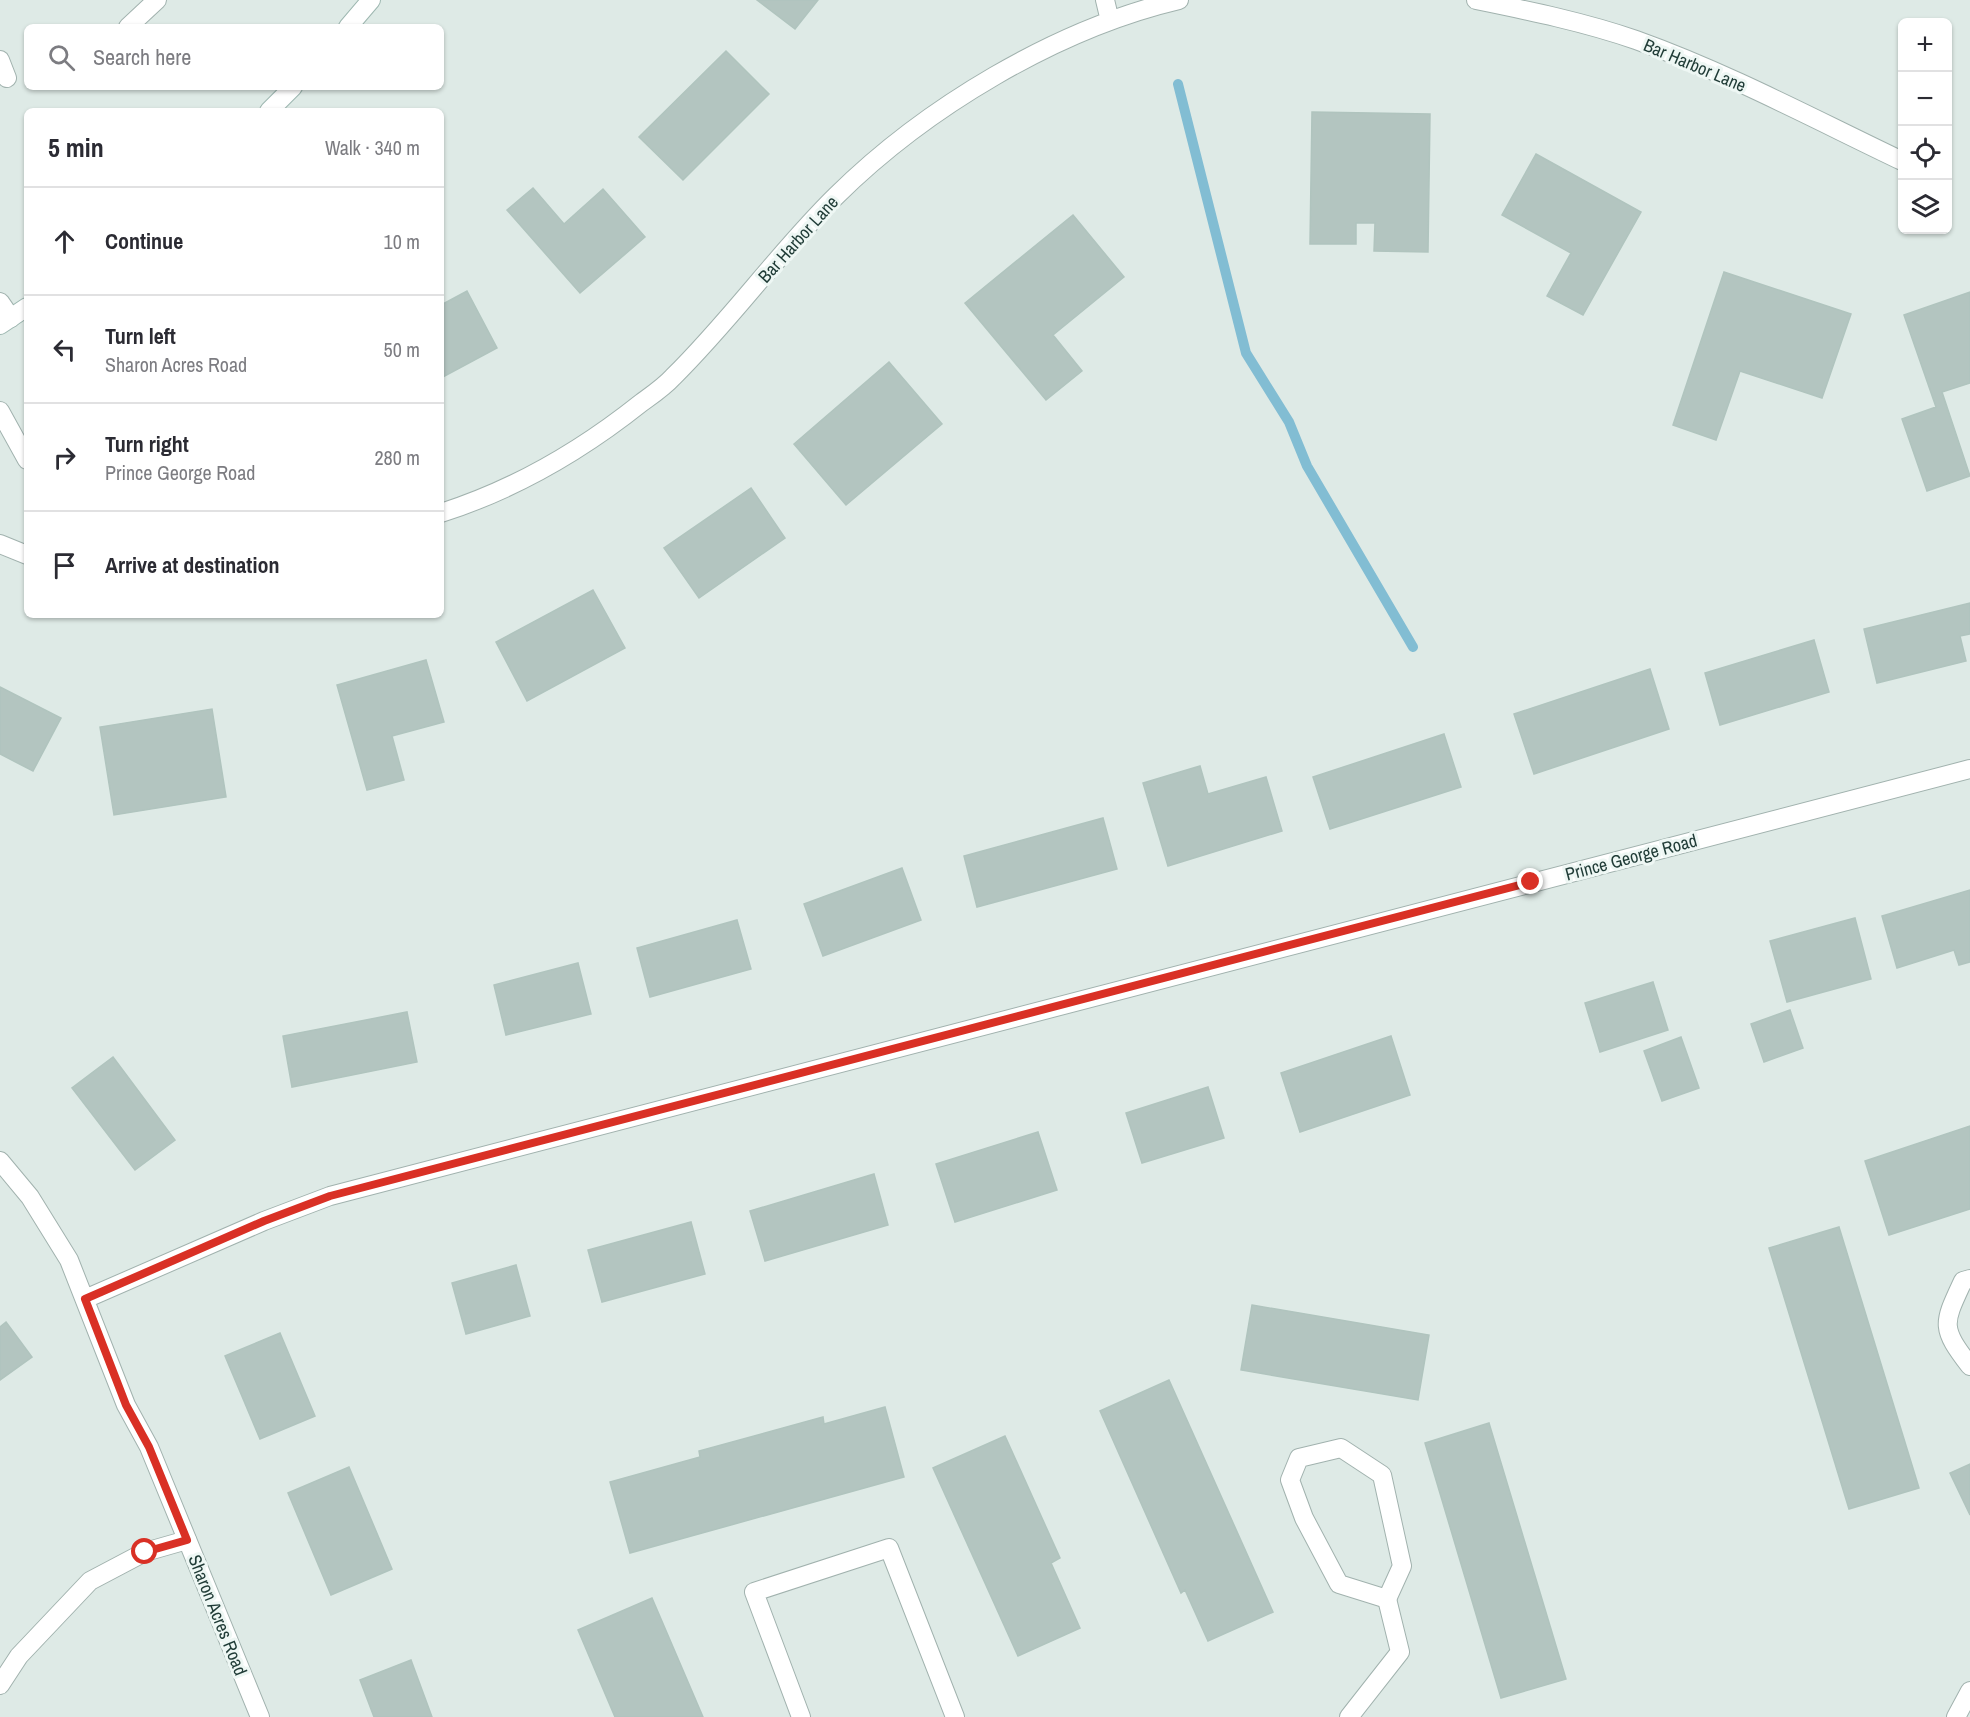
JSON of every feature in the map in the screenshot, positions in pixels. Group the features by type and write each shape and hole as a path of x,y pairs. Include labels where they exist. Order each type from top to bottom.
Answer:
{"street":[{"path":"131,24 157,0"},
{"path":"351,24 371,0"},
{"path":"1105,0 1110,21"},
{"name":"Bar Harbor Lane","path":"444,512 531,475 605,432 672,378 835,197 879,157 926,120 976,87 1029,58 1110,21 1179,0"},
{"name":"Bar Harbor Lane","path":"1476,0 1545,14 1635,40 1725,76 1898,159"},
{"path":"0,60 7,78"},
{"path":"272,108 290,90"},
{"path":"0,302 5,322 24,309"},
{"path":"0,411 24,455"},
{"path":"0,544 24,554"},
{"name":"Prince George Road","path":"85,1299 264,1221 330,1196 1970,769"},
{"name":"Sharon Acres Road","path":"0,1161 36,1206 69,1260 126,1405 149,1447 260,1717"},
{"path":"1970,1280 1963,1281 1946,1317 1952,1343 1970,1366"},
{"path":"1349,1717 1400,1652 1387,1599 1402,1566 1382,1475 1341,1448 1299,1458 1290,1480 1304,1518 1339,1584 1387,1599"},
{"path":"0,1685 19,1656 90,1581 145,1552 187,1540"},
{"path":"801,1717 754,1592 889,1548 956,1717"},
{"path":"1956,1717 1970,1691"}],"building":[{"path":"757,0 818,0 795,29"},
{"path":"726,51 769,94 683,180 639,137"},
{"path":"1312,112 1430,114 1428,252 1374,251 1375,223 1356,223 1356,244 1310,244"},
{"path":"1536,154 1641,212 1583,315 1547,296 1571,253 1502,215"},
{"path":"533,188 564,224 603,189 645,237 580,293 507,210"},
{"path":"1073,215 1124,277 1053,335 1082,371 1046,400 965,303"},
{"path":"1724,272 1851,314 1822,398 1740,371 1716,440 1673,425"},
{"path":"467,291 497,348 444,376 444,303"},
{"path":"1970,292 1970,383 1942,392 1970,476 1927,491 1902,419 1936,407 1904,315"},
{"path":"889,362 942,424 846,505 794,444"},
{"path":"751,488 785,538 699,598 664,548"},
{"path":"593,590 625,648 527,701 496,642"},
{"path":"1970,603 1970,634 1960,636 1966,661 1877,683 1864,629"},
{"path":"1814,640 1829,692 1720,725 1705,673"},
{"path":"426,660 444,722 392,736 404,780 367,790 337,685"},
{"path":"1650,669 1669,729 1534,774 1514,714"},
{"path":"0,687 61,718 33,771 0,754"},
{"path":"212,709 226,797 114,815 100,727"},
{"path":"1444,734 1461,787 1330,829 1313,777"},
{"path":"1200,766 1208,794 1266,777 1282,831 1168,866 1143,783"},
{"path":"1103,818 1117,869 977,907 964,856"},
{"path":"902,868 921,920 823,956 804,904"},
{"path":"1970,890 1970,962 1959,965 1954,950 1897,968 1882,916"},
{"path":"1855,918 1871,979 1787,1002 1770,941"},
{"path":"737,920 751,969 650,997 637,948"},
{"path":"578,963 591,1014 506,1035 494,985"},
{"path":"1653,982 1668,1030 1600,1052 1585,1003"},
{"path":"1790,1010 1803,1048 1764,1062 1751,1024"},
{"path":"407,1012 417,1062 292,1087 283,1036"},
{"path":"1391,1036 1410,1095 1300,1132 1281,1073"},
{"path":"1681,1037 1699,1088 1662,1101 1644,1051"},
{"path":"113,1057 175,1140 135,1170 72,1088"},
{"path":"1208,1087 1224,1138 1142,1163 1126,1113"},
{"path":"1970,1126 1970,1209 1889,1235 1865,1161"},
{"path":"1038,1132 1057,1190 955,1222 936,1164"},
{"path":"874,1174 888,1225 765,1261 750,1211"},
{"path":"691,1222 705,1274 602,1302 588,1250"},
{"path":"1839,1227 1919,1488 1849,1509 1769,1248"},
{"path":"516,1265 530,1316 466,1334 452,1283"},
{"path":"1252,1305 1429,1335 1418,1400 1241,1370"},
{"path":"6,1322 32,1357 0,1380 0,1327"},
{"path":"280,1333 315,1416 260,1439 225,1356"},
{"path":"1169,1380 1273,1612 1208,1641 1185,1590 1181,1593 1100,1411"},
{"path":"885,1407 904,1477 630,1553 610,1482 700,1457 699,1451 823,1417 824,1424"},
{"path":"1489,1423 1566,1679 1501,1698 1425,1443"},
{"path":"1005,1436 1060,1558 1051,1563 1080,1628 1018,1656 933,1468"},
{"path":"1970,1464 1970,1515 1950,1473"},
{"path":"349,1467 392,1569 331,1595 288,1493"},
{"path":"652,1598 703,1717 615,1717 578,1630"},
{"path":"411,1660 432,1717 374,1717 360,1680"}],"waterway":[{"path":"1178,84 1246,353 1289,422 1307,466 1413,647"}],"route":[{"path":"145,1552 187,1540 149,1447 126,1405 85,1299 264,1221 330,1196 1531,882"}]}
